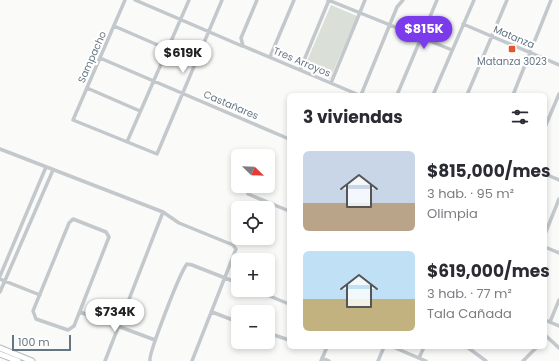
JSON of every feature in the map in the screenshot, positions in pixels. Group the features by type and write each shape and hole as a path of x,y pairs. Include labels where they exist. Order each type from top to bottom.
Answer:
{"main road":[{"path":"0,348 32,361"},
{"path":"0,354 18,361"}],"street":[{"name":"Sampacho","path":"126,0 73,120 126,142"},
{"name":"Tres Arroyos","path":"136,0 355,93"},
{"path":"189,0 126,142 157,154 222,0"},
{"path":"242,44 241,38 257,0"},
{"path":"270,57 294,0"},
{"path":"300,70 328,0 452,50"},
{"path":"331,83 365,0"},
{"path":"361,93 397,7 403,0"},
{"path":"398,93 437,0"},
{"path":"434,93 474,0"},
{"path":"468,93 507,0"},
{"path":"514,93 551,0"},
{"name":"Matanza","path":"463,24 559,65"},
{"path":"114,26 167,49"},
{"name":"Castañares","path":"100,58 287,137"},
{"path":"87,88 140,111"},
{"path":"547,122 559,94"},
{"path":"0,149 163,212 179,223 235,247 225,278 192,361"},
{"path":"0,276 46,167"},
{"path":"0,292 53,170"},
{"path":"547,175 559,180"},
{"path":"248,194 287,210"},
{"path":"547,229 559,199"},
{"path":"105,361 163,212"},
{"path":"70,220 76,220 106,232 109,235 109,239 80,312 74,326 68,330 36,318 33,311 70,220"},
{"path":"547,248 559,253"},
{"path":"150,361 149,357 155,340 185,266 192,265 231,280"},
{"path":"0,279 40,295"},
{"path":"272,297 287,303"},
{"path":"550,322 559,300"},
{"path":"80,312 155,340"},
{"path":"212,312 231,319"},
{"path":"547,321 559,326"},
{"path":"275,335 287,339"},
{"path":"547,338 559,348"},
{"path":"326,349 321,360 329,361"},
{"path":"378,361 383,349"},
{"path":"398,349 426,361"},
{"path":"419,358 423,349"},
{"path":"470,349 486,361"},
{"path":"523,361 535,349"}],"shaded area":[{"path":"331,5 357,16 330,79 304,68"}],"place":[{"name":"Matanza 3023","path":"512,49"}]}
